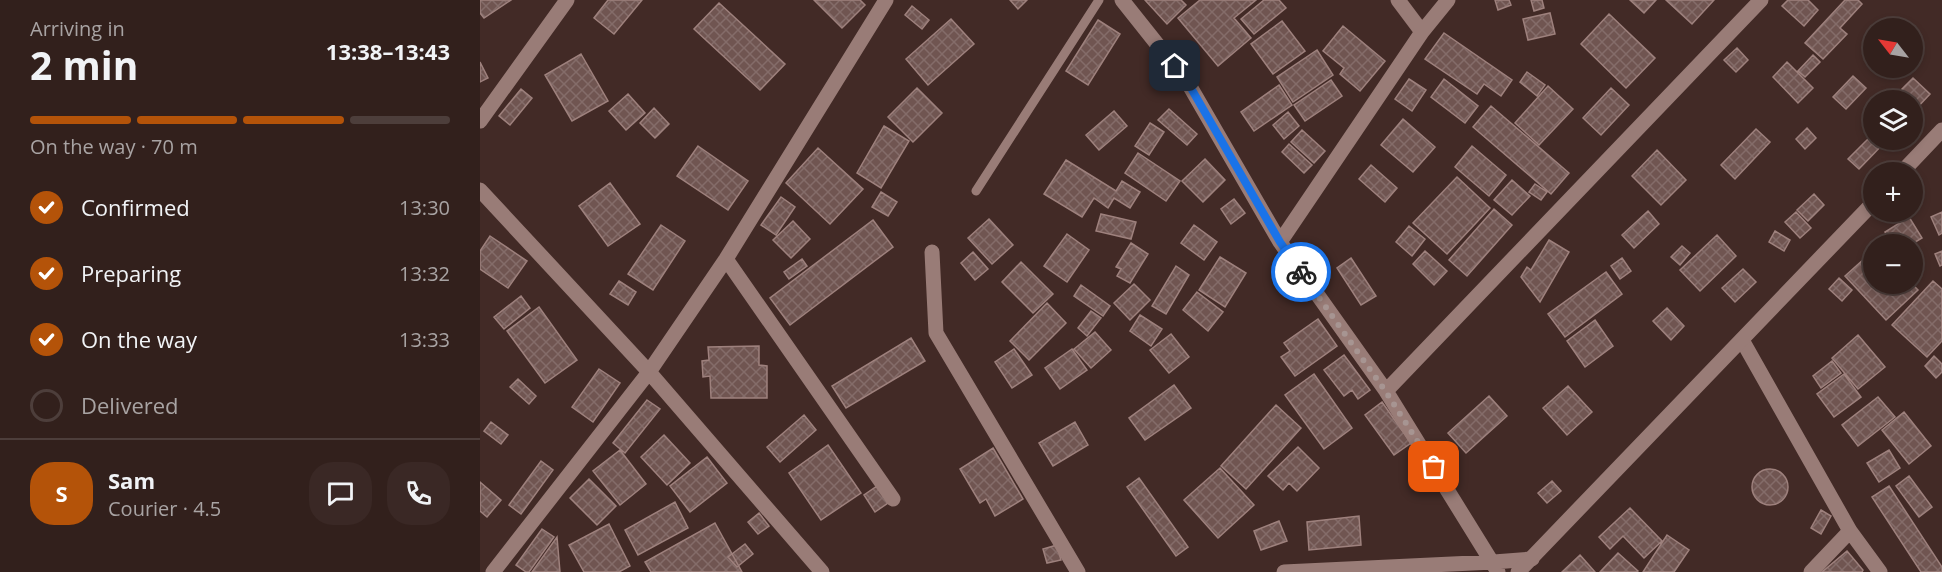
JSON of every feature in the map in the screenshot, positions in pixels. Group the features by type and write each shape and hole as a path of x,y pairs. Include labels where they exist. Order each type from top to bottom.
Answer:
{"street":[{"path":"480,121 567,0"},
{"path":"493,572 649,372 726,259 886,0"},
{"path":"1122,0 1188,83 1280,242 1386,392 1496,567"},
{"path":"1398,0 1422,32"},
{"path":"1280,242 1422,32 1449,0"},
{"path":"1386,392 1761,0"},
{"path":"1912,162 1942,130"},
{"path":"480,190 649,372 822,572"},
{"path":"1518,572 1863,214"},
{"path":"932,252 936,333 1078,572"},
{"path":"726,259 893,499"},
{"path":"1742,340 1850,531 1880,572"},
{"path":"1811,572 1850,531"},
{"path":"1284,572 1496,567 1532,559"}],"lane":[{"path":"976,191 1099,0"}],"building":[{"path":"480,0 511,0 484,18 480,13"},
{"path":"608,0 642,0 614,34 594,18"},
{"path":"814,0 860,0 865,5 842,28"},
{"path":"1010,0 1027,0 1018,9"},
{"path":"1145,0 1181,0 1186,5 1167,24"},
{"path":"1200,0 1256,0 1234,18 1251,38 1218,66 1178,18"},
{"path":"1264,0 1279,0 1286,8 1254,34 1241,19"},
{"path":"1495,0 1509,0 1511,5 1498,10"},
{"path":"1531,0 1542,0 1544,8 1534,11"},
{"path":"1630,0 1656,0 1644,13"},
{"path":"1666,0 1714,0 1692,24"},
{"path":"1788,0 1808,0 1818,10 1804,26 1782,6"},
{"path":"1845,0 1858,0 1862,4 1840,28 1847,34 1823,59 1805,43"},
{"path":"719,3 785,64 760,90 694,29"},
{"path":"912,6 929,20 922,29 905,15"},
{"path":"1550,13 1555,34 1528,40 1523,19"},
{"path":"1609,14 1655,58 1626,88 1581,44"},
{"path":"951,19 974,44 928,85 906,59"},
{"path":"1098,20 1120,34 1088,85 1066,71"},
{"path":"1282,21 1305,51 1273,74 1251,44"},
{"path":"1343,26 1385,61 1360,91 1340,74 1344,68 1323,51"},
{"path":"1444,33 1512,80 1501,96 1484,84 1477,94 1425,59"},
{"path":"1737,48 1748,60 1736,72 1724,60"},
{"path":"1317,50 1333,75 1293,102 1277,77"},
{"path":"581,54 608,101 572,121 545,75"},
{"path":"1813,55 1820,62 1805,77 1798,71"},
{"path":"480,62 488,78 480,82"},
{"path":"1787,62 1813,88 1798,103 1773,77"},
{"path":"1527,72 1545,85 1537,96 1520,82"},
{"path":"1853,76 1866,88 1846,109 1833,97"},
{"path":"1913,78 1930,94 1923,101 1923,90 1901,90"},
{"path":"1409,79 1426,90 1412,111 1395,99"},
{"path":"1444,79 1478,106 1465,123 1431,97"},
{"path":"1331,80 1342,96 1305,121 1294,105"},
{"path":"1279,85 1292,105 1254,131 1241,112"},
{"path":"1548,86 1573,109 1539,145 1515,123"},
{"path":"917,88 942,113 913,142 888,117"},
{"path":"1611,88 1629,105 1601,135 1583,118"},
{"path":"521,89 532,98 510,125 499,116"},
{"path":"628,94 645,113 626,130 609,111"},
{"path":"1491,106 1569,173 1551,194 1473,127"},
{"path":"654,108 669,124 655,138 640,123"},
{"path":"1169,109 1197,134 1187,145 1158,120"},
{"path":"1114,111 1127,126 1099,150 1086,135"},
{"path":"1288,112 1299,126 1284,139 1273,125"},
{"path":"1403,119 1435,147 1413,172 1381,145"},
{"path":"1150,123 1164,132 1149,155 1135,146"},
{"path":"884,126 909,141 881,188 857,173"},
{"path":"1807,128 1816,138 1805,149 1796,139"},
{"path":"1756,129 1770,142 1735,179 1721,165"},
{"path":"1302,130 1325,151 1314,163 1291,142"},
{"path":"1289,144 1312,165 1304,173 1282,152"},
{"path":"1863,144 1863,150 1877,150 1863,162 1859,169 1848,159"},
{"path":"698,146 748,181 728,210 677,176"},
{"path":"1472,146 1506,175 1489,196 1455,167"},
{"path":"818,148 863,189 830,224 786,183"},
{"path":"1657,150 1686,180 1661,205 1632,176"},
{"path":"1138,153 1180,181 1166,201 1125,173"},
{"path":"1205,159 1225,180 1203,202 1182,181"},
{"path":"1066,160 1116,191 1122,181 1140,192 1130,208 1114,198 1108,208 1094,198 1082,217 1044,194"},
{"path":"1371,165 1397,188 1385,202 1359,179"},
{"path":"1457,177 1490,208 1447,254 1413,223"},
{"path":"1512,180 1530,196 1512,215 1494,200"},
{"path":"610,183 640,224 608,246 579,206"},
{"path":"1535,184 1547,192 1541,200 1529,192"},
{"path":"881,192 897,202 888,216 872,207"},
{"path":"1814,194 1824,205 1808,221 1797,210"},
{"path":"781,197 795,207 776,235 761,225"},
{"path":"1234,199 1245,213 1231,224 1221,209"},
{"path":"1494,209 1512,225 1467,276 1449,260"},
{"path":"1648,211 1659,224 1634,248 1622,235"},
{"path":"1796,212 1811,228 1800,238 1785,222"},
{"path":"1942,212 1942,233 1939,235 1931,217"},
{"path":"1101,214 1136,222 1131,239 1096,231"},
{"path":"989,219 1013,245 992,264 968,238"},
{"path":"873,220 893,247 790,325 770,298"},
{"path":"793,221 810,239 791,258 773,240"},
{"path":"1901,222 1912,222 1920,234 1886,234 1885,232"},
{"path":"661,225 685,241 653,290 628,274"},
{"path":"1194,225 1217,242 1204,260 1181,243"},
{"path":"1409,226 1425,239 1412,256 1396,242"},
{"path":"1775,231 1790,240 1784,251 1769,242"},
{"path":"1067,234 1089,250 1067,282 1044,266"},
{"path":"1717,235 1736,256 1700,291 1680,270"},
{"path":"490,236 527,261 508,288 480,269 480,251"},
{"path":"1549,240 1569,252 1540,302 1521,277 1527,267 1531,270"},
{"path":"1131,243 1148,254 1130,283 1117,276 1121,269 1116,267"},
{"path":"1682,246 1690,253 1680,265 1671,257"},
{"path":"1425,251 1447,271 1434,285 1413,264"},
{"path":"1942,251 1942,265 1940,266 1935,254"},
{"path":"973,252 988,269 975,280 961,263"},
{"path":"1220,257 1246,273 1225,307 1199,290"},
{"path":"1351,258 1376,296 1361,305 1337,268"},
{"path":"1622,258 1631,271 1620,279 1611,266"},
{"path":"802,259 807,266 789,279 784,272"},
{"path":"1863,260 1863,294 1914,294 1886,320 1845,276"},
{"path":"1021,262 1053,294 1033,313 1002,282"},
{"path":"1176,266 1189,275 1166,314 1152,306"},
{"path":"1743,269 1756,282 1735,302 1722,288"},
{"path":"1606,272 1622,294 1565,337 1548,314"},
{"path":"1839,278 1852,290 1842,301 1829,289"},
{"path":"619,281 636,292 628,305 610,294"},
{"path":"1933,281 1942,289 1942,341 1927,357 1892,325"},
{"path":"1134,284 1150,300 1130,320 1114,303"},
{"path":"1081,285 1110,306 1103,316 1074,296"},
{"path":"1197,292 1223,312 1208,331 1183,310"},
{"path":"521,296 530,308 504,329 494,317"},
{"path":"1047,303 1066,323 1029,360 1010,341"},
{"path":"539,307 577,360 545,383 507,331"},
{"path":"1667,308 1684,326 1671,340 1653,321"},
{"path":"1091,311 1101,318 1087,336 1078,328"},
{"path":"1140,315 1162,329 1151,346 1130,331"},
{"path":"1318,319 1337,346 1295,376 1281,357 1290,351 1284,343"},
{"path":"1595,320 1613,346 1585,367 1567,341"},
{"path":"1095,332 1111,350 1091,368 1074,349"},
{"path":"1171,334 1189,357 1169,373 1150,350"},
{"path":"1858,335 1885,367 1858,389 1832,358"},
{"path":"911,338 925,361 846,408 832,386"},
{"path":"759,346 759,365 767,366 767,398 711,398 710,376 703,377 702,361 709,360 708,347"},
{"path":"1014,349 1032,375 1012,388 995,362"},
{"path":"1072,349 1087,370 1060,389 1045,368"},
{"path":"1344,355 1370,390 1358,399 1352,390 1344,396 1324,370"},
{"path":"1934,356 1942,364 1942,372 1936,378 1925,366"},
{"path":"1832,361 1841,373 1821,388 1813,376"},
{"path":"599,369 620,383 593,422 572,407"},
{"path":"1314,374 1352,428 1324,449 1285,395"},
{"path":"1844,374 1861,397 1834,417 1817,394"},
{"path":"518,379 536,396 529,404 510,387"},
{"path":"1174,385 1191,408 1145,440 1129,418"},
{"path":"1568,386 1592,412 1567,435 1543,408"},
{"path":"1489,396 1507,416 1466,453 1448,433"},
{"path":"1878,397 1895,417 1858,446 1842,425"},
{"path":"647,400 660,409 625,453 613,443"},
{"path":"1382,402 1411,443 1394,455 1365,415"},
{"path":"1276,405 1301,428 1246,489 1221,466"},
{"path":"1904,412 1931,446 1909,464 1882,430"},
{"path":"804,415 816,430 780,462 767,447"},
{"path":"491,422 508,435 501,444 484,431"},
{"path":"1075,422 1088,445 1053,466 1039,443"},
{"path":"664,435 690,463 667,485 641,457"},
{"path":"828,445 861,493 821,520 789,473"},
{"path":"1298,447 1319,468 1297,491 1289,483 1283,490 1268,476"},
{"path":"993,448 1023,499 995,516 986,499 980,503 960,469"},
{"path":"620,450 646,484 620,505 593,471"},
{"path":"1889,450 1900,468 1879,482 1867,463"},
{"path":"707,457 727,483 690,512 670,486"},
{"path":"541,461 553,470 521,514 509,505"},
{"path":"1220,468 1254,505 1218,538 1184,500"},
{"path":"1770,469 1783,474 1788,487 1783,500 1770,505 1757,500 1752,487 1757,474"},
{"path":"1909,476 1932,507 1919,517 1896,486"},
{"path":"1139,478 1188,547 1176,556 1127,487"},
{"path":"589,479 616,506 597,525 570,498"},
{"path":"1552,481 1561,491 1547,503 1538,493"},
{"path":"480,482 501,500 487,517 480,511"},
{"path":"877,486 888,503 875,512 864,495"},
{"path":"1889,486 1942,567 1942,572 1921,572 1872,497"},
{"path":"675,502 688,528 638,555 625,530"},
{"path":"1630,508 1662,541 1644,558 1623,536 1610,549 1599,537"},
{"path":"1821,510 1831,516 1821,534 1811,528"},
{"path":"759,513 769,526 758,534 748,522"},
{"path":"1359,516 1361,545 1309,550 1307,522"},
{"path":"1279,521 1287,541 1261,550 1254,531"},
{"path":"715,523 742,572 651,572 645,562"},
{"path":"609,524 630,566 619,572 584,572 569,545"},
{"path":"542,529 554,537 529,572 526,572 516,565"},
{"path":"1667,535 1689,550 1674,572 1643,572"},
{"path":"557,537 560,572 532,572"},
{"path":"745,544 753,554 737,567 728,557"},
{"path":"1057,545 1061,560 1047,563 1043,549"},
{"path":"1847,551 1863,570 1862,572 1822,572"},
{"path":"1618,553 1638,571 1600,572"},
{"path":"1580,555 1595,572 1562,572"}],"way so far":[{"path":"1301,272 1386,392 1434,467"}],"route":[{"path":"1175,66 1188,83 1280,242 1301,272"}]}
